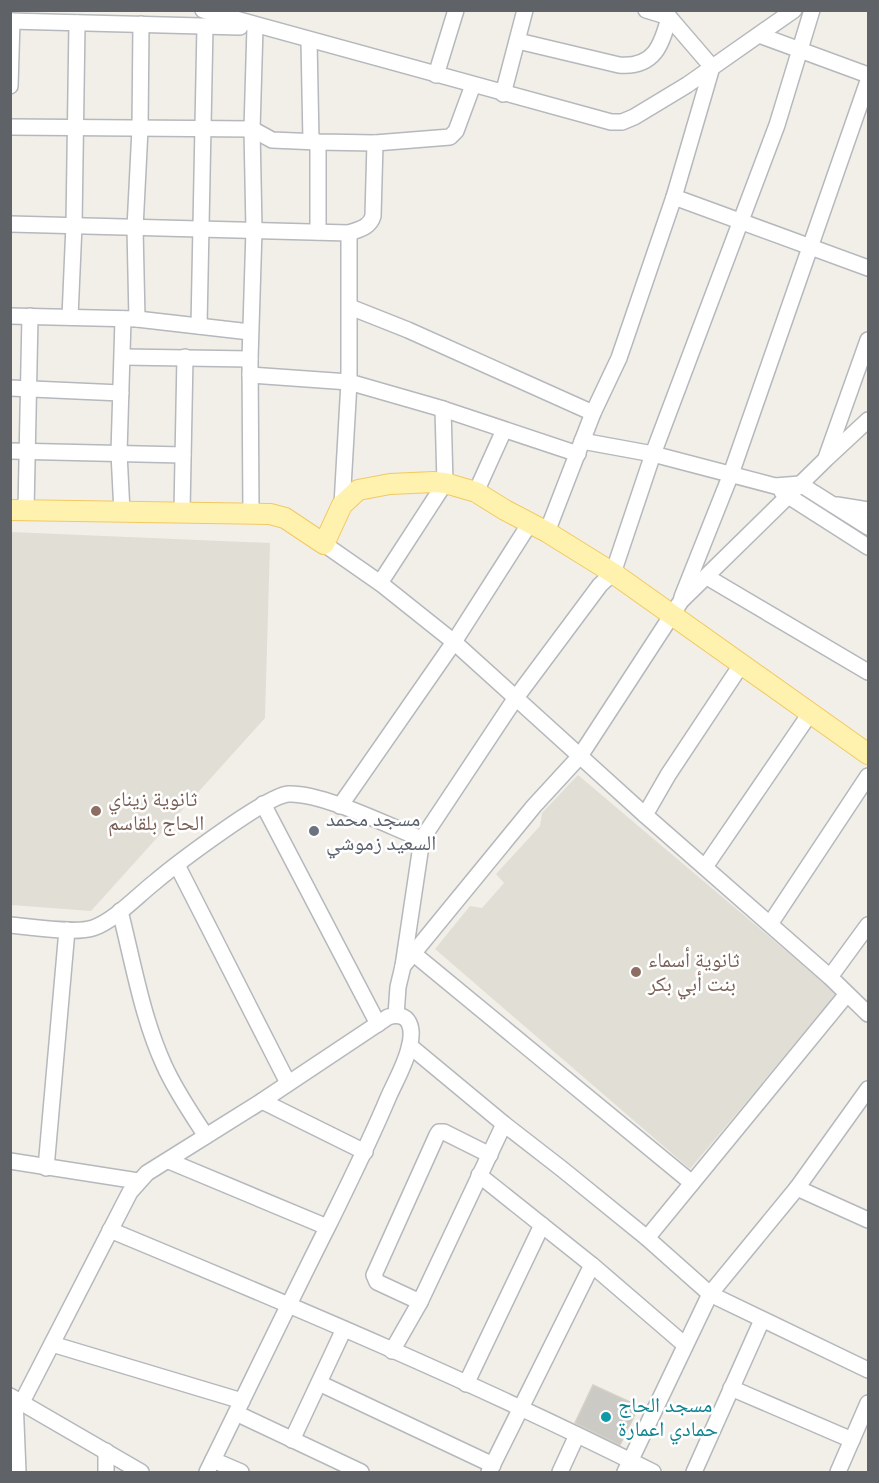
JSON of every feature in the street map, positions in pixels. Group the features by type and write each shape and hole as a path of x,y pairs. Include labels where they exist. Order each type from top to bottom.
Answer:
{"main road":[{"path":"18,510 270,513 285,518 324,544 342,505 358,490 413,483 445,483 476,492 676,608 741,665 868,754"}],"street":[{"path":"435,75 456,10"},
{"path":"503,94 525,10"},
{"path":"646,10 666,14 712,67"},
{"path":"10,86 11,21 141,24 204,18 258,27 600,120 622,122 643,112 794,10"},
{"path":"396,1015 398,987 422,839 515,699 600,585 613,573 653,454 777,124 812,10"},
{"path":"518,40 620,64 636,65 654,54 660,47 666,14"},
{"path":"199,326 204,130 204,18"},
{"path":"70,317 74,225 77,23"},
{"path":"122,512 119,453 121,393 123,357 130,319 135,228 140,129 141,24"},
{"path":"251,513 250,332 254,230 252,129 258,27"},
{"path":"759,35 868,75"},
{"path":"309,40 318,232"},
{"path":"547,532 593,413 618,358 674,197 712,67"},
{"path":"403,966 534,806 580,756 676,608 731,474 868,81"},
{"path":"10,127 252,129 272,140 375,143 450,137 456,130 473,85"},
{"path":"10,224 349,232 365,227 371,222 373,216 375,143"},
{"path":"674,197 868,268"},
{"path":"342,505 349,382 349,232"},
{"path":"350,307 408,330 593,413"},
{"path":"10,316 130,319 250,332"},
{"path":"18,510 27,452 30,316"},
{"path":"826,459 868,340"},
{"path":"123,357 250,359"},
{"path":"182,511 185,357"},
{"path":"250,375 349,382 443,409 504,430 580,447 653,454 775,486 800,484 868,527"},
{"path":"10,388 121,393"},
{"path":"380,583 445,483 443,409"},
{"path":"676,608 826,459 866,427"},
{"path":"476,492 504,430"},
{"path":"10,451 183,455"},
{"path":"775,486 788,497 868,547"},
{"path":"831,504 868,510"},
{"path":"340,806 454,642 530,523"},
{"path":"324,544 380,583 454,642 645,815 830,977 868,1014"},
{"path":"707,577 868,672"},
{"path":"645,815 741,665"},
{"path":"705,867 811,712"},
{"path":"770,924 868,776"},
{"path":"10,925 67,930 94,928 263,804 287,794 308,796 340,806 422,839"},
{"path":"263,804 378,1024"},
{"path":"177,865 288,1083"},
{"path":"120,911 144,1004 163,1064 172,1083 206,1136"},
{"path":"830,977 868,925"},
{"path":"46,1168 67,930"},
{"path":"414,954 692,1183"},
{"path":"647,1238 847,994"},
{"path":"18,1473 16,1399 52,1344 130,1192 138,1181 378,1024 396,1015 403,1016 409,1022 410,1046 365,1152 210,1466 241,1473"},
{"path":"410,1046 647,1238 710,1294 868,1370"},
{"path":"628,1467 710,1294 797,1188 868,1089"},
{"path":"262,1101 365,1152"},
{"path":"392,1351 420,1302 504,1124"},
{"path":"420,1302 378,1282 374,1275 436,1135 441,1132 490,1155"},
{"path":"10,1161 138,1181"},
{"path":"169,1161 327,1227"},
{"path":"479,1175 592,1265 685,1346"},
{"path":"797,1188 868,1220"},
{"path":"466,1384 542,1225"},
{"path":"110,1230 344,1329 577,1435 628,1467 653,1473"},
{"path":"319,1383 491,1469 592,1265"},
{"path":"694,1473 762,1320"},
{"path":"292,1440 344,1329"},
{"path":"52,1344 239,1407 292,1440 361,1473"},
{"path":"731,1388 852,1440"},
{"path":"16,1399 141,1473"},
{"path":"838,1473 852,1440 865,1424 868,1403"},
{"path":"560,1473 577,1435"},
{"path":"106,1451 106,1473"}],"shaded area":[{"name":"ثانوية زيناي الحاج بلقاسم","path":"11,532 270,543 265,718 91,911 11,905"},
{"name":"ثانوية أسماء بنت أبي بكر","path":"578,775 837,994 690,1169 435,949 470,906 482,908 504,883 496,874 540,826 542,813"}],"building":[{"name":"مسجد الحاج حمادي اعمارة","path":"593,1385 639,1406 620,1445 575,1423"}],"place":[{"name":"ثانوية زيناي الحاج بلقاسم","path":"96,811"},
{"name":"مسجد محمد السعيد زموشي","path":"314,831"},
{"name":"ثانوية أسماء بنت أبي بكر","path":"636,972"},
{"name":"مسجد الحاج حمادي اعمارة","path":"606,1417"}]}
